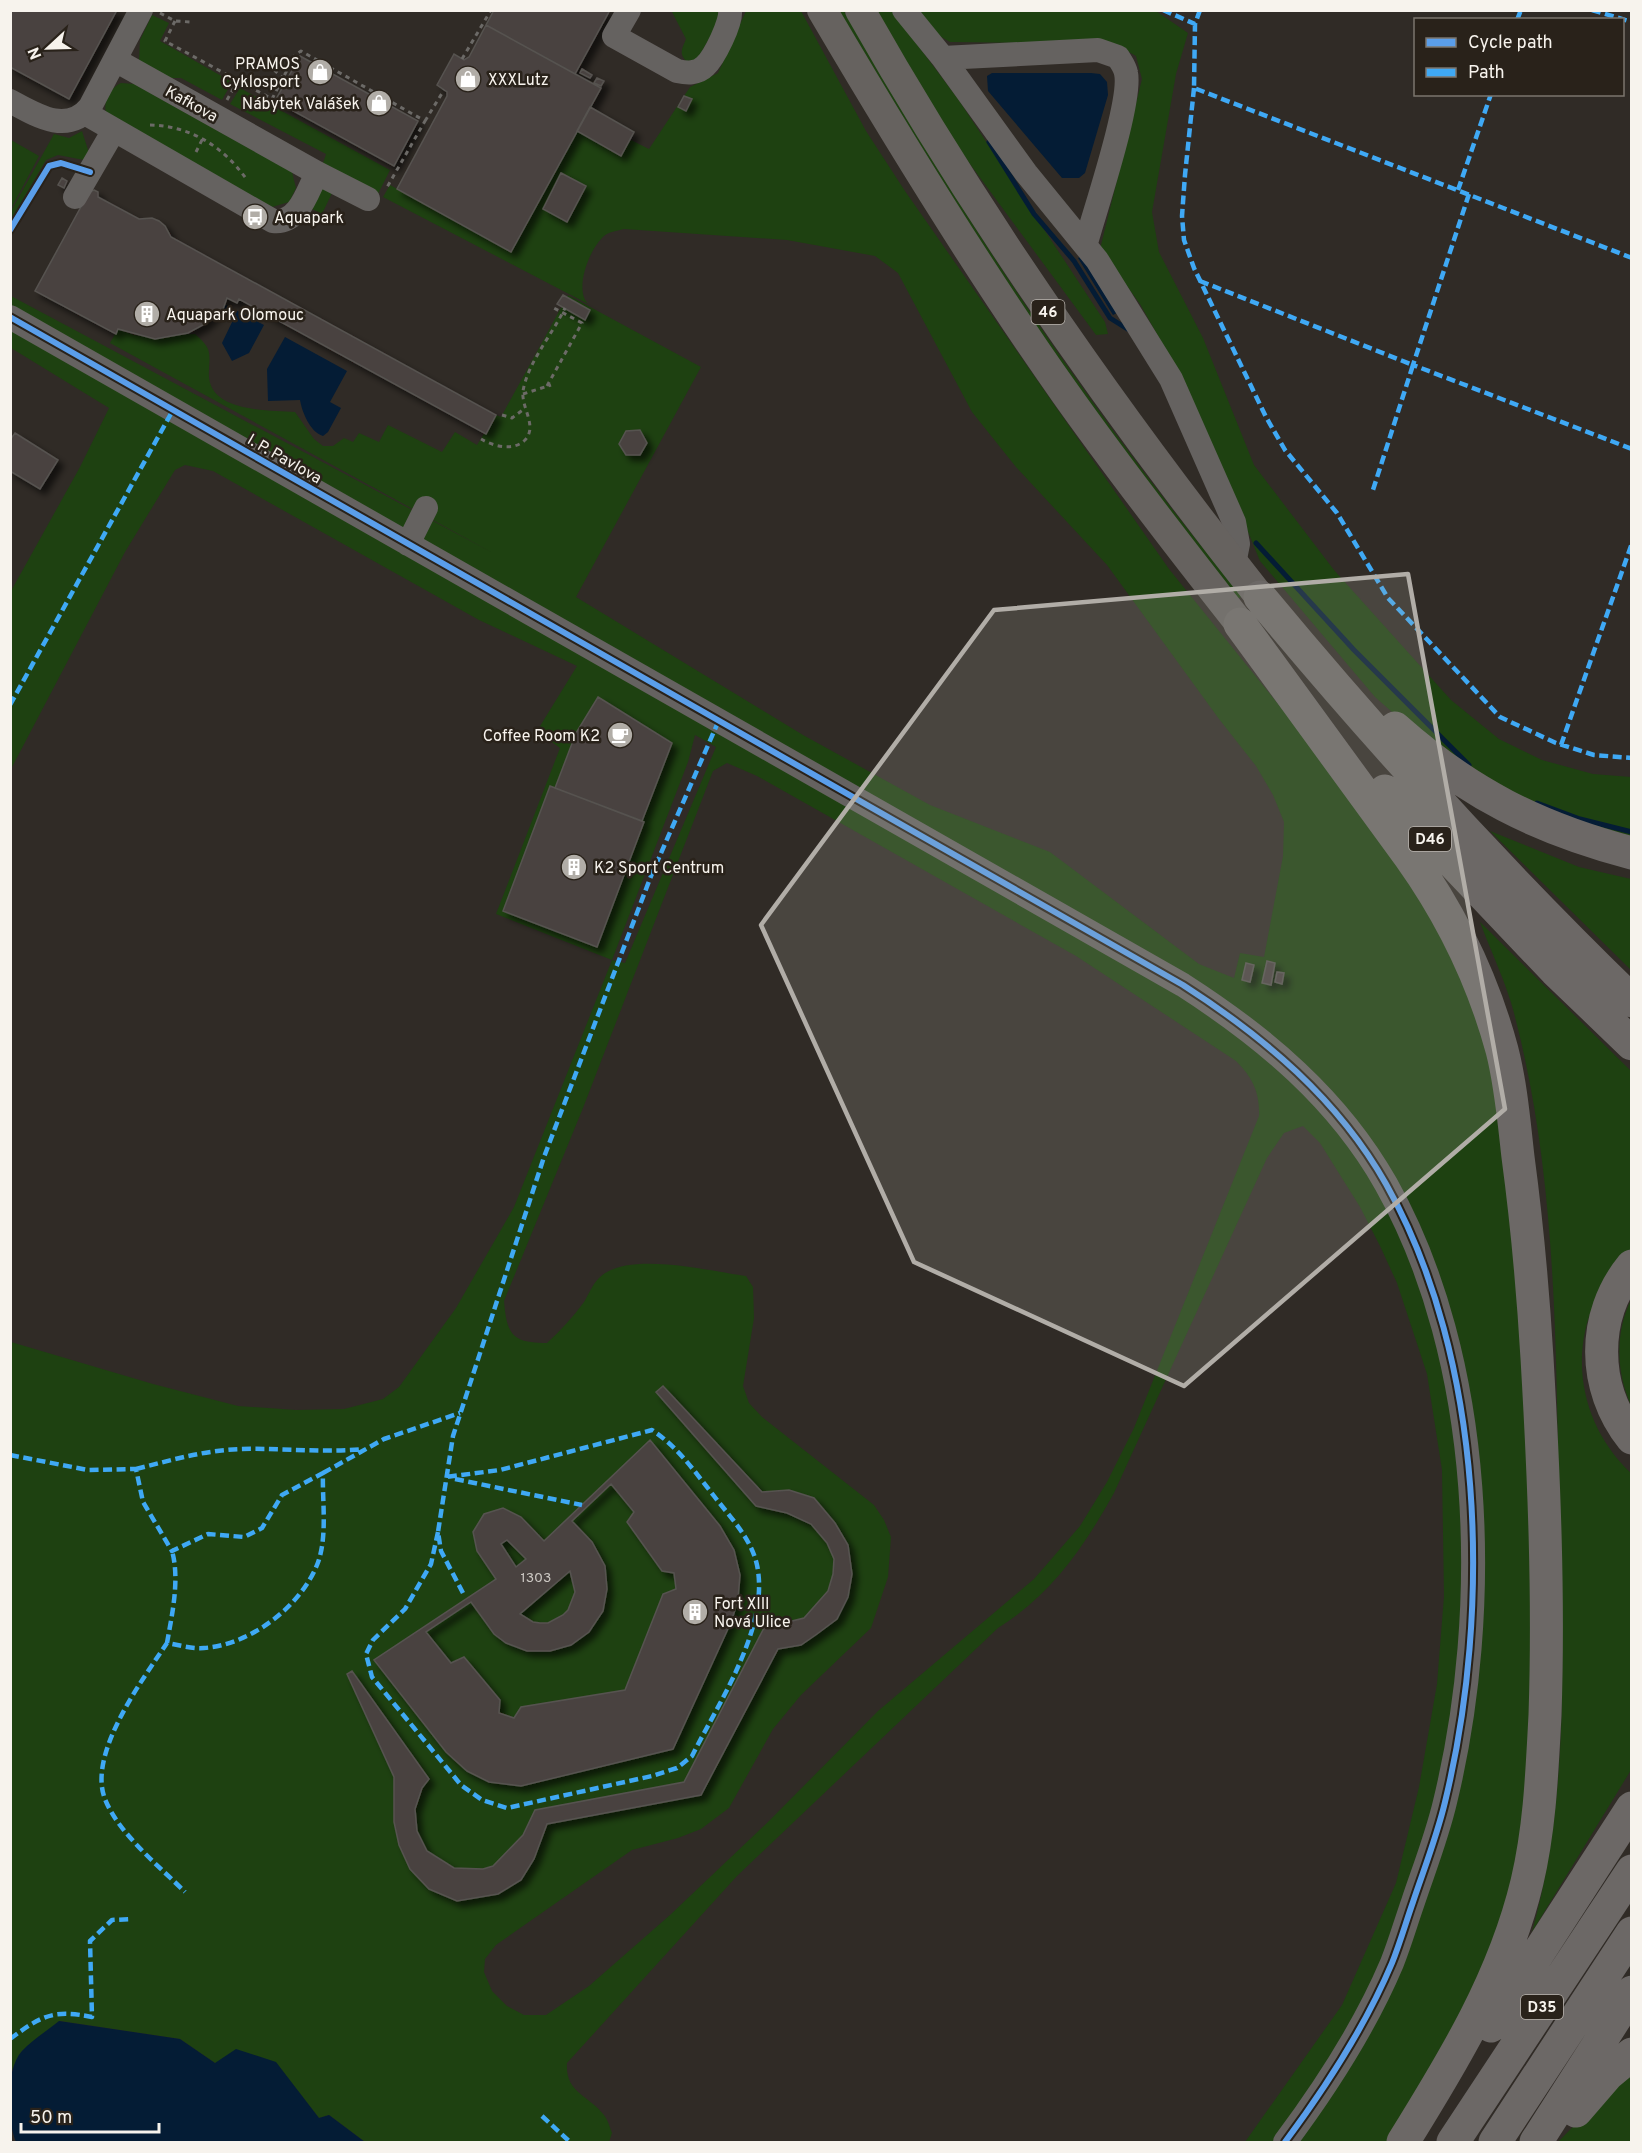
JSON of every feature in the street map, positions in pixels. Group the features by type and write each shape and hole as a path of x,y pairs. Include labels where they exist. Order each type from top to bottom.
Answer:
{"highway":[{"name":"D46","path":"1260,597 1346,699 1479,847 1632,1001"},
{"path":"1260,597 1394,727 1424,754 1471,788 1577,839 1632,853"},
{"name":"D46","path":"1240,624 1356,759 1461,873 1632,1044"},
{"path":"1240,624 1404,848 1437,896 1463,944 1502,1051 1527,1227 1541,1420 1546,1573 1546,1684 1538,1823 1522,1900 1496,1978 1454,2060 1403,2142"},
{"path":"1632,1266 1620,1282 1609,1306 1601,1350 1603,1375 1609,1398 1632,1438"},
{"path":"1409,2142 1464,2067 1632,1808"},
{"name":"D35","path":"1453,2142 1632,1871"},
{"name":"D35","path":"1495,2142 1632,1933"},
{"path":"1536,2142 1632,1992"},
{"path":"1550,2142 1608,2074 1632,2054"}],"main road":[{"name":"46","path":"822,10 900,143 1004,304 1108,452 1240,624"},
{"name":"46","path":"860,10 929,128 1018,267 1130,427 1260,597"}],"street":[{"path":"10,101 56,122 69,122 85,113 117,61 141,10"},
{"path":"629,10 614,36 677,71 689,73 706,66 731,21 730,10"},
{"path":"904,10 943,58 1026,173 1086,243 1171,379 1234,522 1238,544 1234,564"},
{"path":"943,58 1098,50 1118,57 1127,73 1126,89 1117,133 1086,243"},
{"name":"Kafkova","path":"117,61 316,173 368,198"},
{"path":"85,113 273,221 284,221 292,217 316,173"},
{"path":"75,197 114,130"},
{"name":"I. P. Pavlova","path":"10,317 1122,950 1226,1012 1296,1070 1324,1099 1360,1144 1401,1213 1432,1293 1463,1419 1473,1534 1472,1615 1464,1694 1445,1802 1392,1964 1350,2045 1285,2142"},
{"path":"408,544 426,508"}],"path":[{"path":"155,10 175,21 191,22"},
{"path":"462,59 491,10"},
{"path":"175,21 165,40 272,99 295,55 301,51 425,121"},
{"path":"274,70 283,78"},
{"path":"226,102 236,84 241,83"},
{"path":"391,185 444,90"},
{"path":"141,125 171,127 203,138 226,155 252,189"},
{"path":"523,394 549,386 582,323 564,310 552,307"},
{"path":"481,439 504,447 518,445 524,441 530,428 524,409 523,394 529,374 564,310"},
{"path":"502,415 512,418 524,409"}],"highlighted area":[{"path":"1408,574 1505,1109 1184,1386 914,1262 761,925 994,610"}],"green space":[{"path":"671,10 718,10 719,21 697,60 686,61 682,55 686,39"},
{"path":"746,11 801,11 866,131 905,191 1169,569 1333,772 1441,922 1487,1042 1513,1209 1535,1549 1525,1850 1478,1994 1391,2142 1245,2142 1342,2005 1396,1883 1419,1787 1437,1684 1444,1596 1442,1470 1427,1374 1397,1283 1380,1246 1360,1207 1320,1143 1303,1126 1284,1133 1267,1158 1114,1493 1091,1532 1065,1568 1034,1601 998,1628 737,1876 567,2063 567,2073 574,2087 607,2119 612,2133 609,2142 365,2142 329,2115 319,2118 275,2062 215,2063 180,2039 60,2021 21,2052 11,2072 11,1342 153,1384 238,1406 296,1410 344,1409 383,1399 399,1387 456,1308 514,1207 612,960 496,914 560,748 537,731 577,666 479,620 213,471 185,465 175,470 125,552 11,769 11,591 80,467 109,408 11,348 11,296 493,553 110,343 118,329 130,334 149,337 195,334 208,350 210,384 227,402 254,409 295,412 314,439 323,446 333,446 344,438 353,442 359,433 379,442 388,425 442,452 455,432 477,445 496,415 501,417 568,295 701,367 576,597 803,735 930,805 1050,852 1199,964 1234,978 1240,953 1264,957 1283,856 1284,822 1273,795 1256,766 1107,565 1016,467 972,412 898,273 875,256 787,240 624,229 604,236 592,252 585,270 582,289 588,304 383,197 390,185 511,252 577,131 620,156 631,140 649,149 690,87 718,73","holes":["695,735 716,747 625,963 612,960 688,762","727,763 757,776 1076,956 1236,1061 1254,1086 1259,1116 1134,1428 1107,1482 1080,1526 1034,1579 878,1711 768,1822 670,1915 589,1986 546,2015 524,2015 507,2006 492,1991 484,1972 485,1959 496,1945 632,1850 678,1838 701,1829 729,1808 773,1729 801,1695 871,1628 888,1577 891,1537 874,1505 762,1417 749,1403 743,1386 754,1318 753,1287 746,1276 669,1265 628,1265 612,1270 599,1278 576,1313 547,1343 519,1339 507,1322 504,1301 583,1108 713,771"]},
{"path":"837,11 844,11 934,163 1030,312 1133,457 1242,596 1238,599 1139,473 986,255"},
{"path":"876,11 892,11 958,99 1105,322 1108,334 1096,335 956,145"},
{"path":"916,11 1156,11 1188,33 1176,74 1152,212 1159,252 1203,338 1254,465 1334,570 1451,700 1499,739 1542,760 1593,774 1631,777 1631,844 1553,820 1435,750 1375,697 1260,561 1180,375 1140,304 1100,249 1142,79 1136,56 1115,44 950,42 931,31"},
{"path":"152,15 169,23 160,41 232,82 222,100 181,78 162,78 139,60 140,40"},
{"path":"121,83 134,84 292,172 296,188 289,202 272,207 106,113 108,95"},
{"path":"240,88 390,170 378,194 323,163 326,154 230,104"},
{"path":"82,131 89,153 84,160 58,155 46,160 11,220 11,211 54,134 69,138"},
{"path":"11,140 39,156 11,209"},
{"path":"320,186 334,189 322,214 312,209"},
{"path":"1490,831 1579,867 1631,879 1631,970"},
{"path":"1480,922 1631,1071 1631,1249 1609,1272 1600,1288 1587,1324 1582,1370 1585,1393 1592,1415 1602,1436 1631,1473 1631,1770 1532,1932 1553,1829 1561,1724 1562,1618 1552,1261 1539,1136 1528,1074 1511,1001"},
{"path":"1631,1300 1631,1405 1622,1380 1619,1352 1622,1325"},
{"path":"1631,2068 1631,2142 1558,2142"}],"water":[{"path":"992,73 1100,74 1107,82 1108,95 1085,173 1079,178 1062,178 988,91 987,76"},
{"path":"1087,253 1122,310 1113,315 1078,258"},
{"path":"226,305 264,325 249,353 232,361 222,343 234,318 222,312"},
{"path":"285,337 347,371 330,402 341,408 328,432 323,436 311,426 300,400 268,401 267,369"},
{"path":"59,2021 180,2039 215,2063 236,2049 276,2062 319,2118 329,2115 365,2142 16,2142 9,2109 9,2095 16,2059 35,2039"}],"building":[{"path":"10,10 117,10 69,99 10,67"},
{"path":"494,10 610,10 575,74 486,25"},
{"path":"486,25 601,88 511,252 397,189 447,96 447,92 437,85 454,54 464,60 469,57"},
{"path":"300,56 418,121 394,166 275,101"},
{"path":"582,69 592,75 590,78 580,73"},
{"path":"597,78 604,81 601,86 594,83"},
{"path":"684,96 692,99 686,111 678,107"},
{"path":"590,107 634,132 621,156 577,131"},
{"path":"561,173 586,186 567,222 543,209"},
{"path":"62,178 67,181 64,188 58,185"},
{"name":"Aquapark Olomouc","path":"94,190 98,192 98,197 139,219 152,218 159,221 171,237 496,415 486,434 239,299 237,303 227,298 222,312 220,310 203,325 188,333 155,339 118,329 116,334 35,291 89,192"},
{"path":"563,295 590,310 585,320 557,304"},
{"path":"640,430 647,443 640,455 626,455 619,444 626,431"},
{"path":"15,433 58,460 40,489 10,471 10,440"},
{"path":"598,697 672,743 642,821 555,788 576,733"},
{"name":"K2 Sport Centrum","path":"550,786 644,822 597,947 503,911"},
{"path":"1267,961 1275,963 1271,985 1262,983"},
{"path":"1246,963 1254,965 1250,982 1242,980"},
{"path":"1277,972 1284,973 1282,984 1275,982"},
{"path":"663,1386 762,1492 789,1490 814,1498 835,1523 848,1545 852,1574 848,1597 837,1619 817,1634 801,1645 778,1649 701,1795 547,1824 534,1859 521,1880 498,1894 457,1901 429,1889 410,1869 399,1845 394,1822 394,1777 347,1674 352,1671 429,1779 422,1788 415,1809 417,1831 427,1851 454,1868 483,1869 493,1866 523,1835 535,1810 684,1782 764,1628 804,1618 828,1591 834,1559 827,1543 811,1524 787,1513 756,1506 656,1392"},
{"name":"Fort XIII Nová Ulice","path":"650,1440 720,1526 734,1550 740,1575 738,1599 732,1620 673,1749 521,1786 489,1782 467,1771 446,1752 374,1660 496,1579 477,1551 473,1532 484,1514 503,1508 521,1517 544,1541","holes":["611,1484 634,1512 627,1522 662,1571 674,1573 676,1589 663,1594 625,1690 521,1707 514,1718 499,1713 500,1700 464,1657 451,1663 426,1632 471,1602 494,1634 506,1643 527,1651 550,1651 571,1645 589,1632 603,1611 607,1589 605,1566 592,1542 572,1521","507,1540 526,1559 516,1567 501,1544","570,1571 575,1592 568,1610 563,1615 548,1623 540,1623 533,1622 520,1614"]}],"waterway":[{"path":"989,142 1034,214 1074,261 1110,318 1129,330"},
{"path":"1256,543 1354,650 1469,765"},
{"path":"1537,803 1580,819 1632,832"}],"marked path":[{"path":"1163,10 1195,24"},
{"path":"1200,10 1195,24 1194,88 1632,258"},
{"path":"1518,18 1521,10"},
{"path":"1592,10 1619,18"},
{"path":"1624,20 1632,22"},
{"path":"1194,88 1182,216 1184,240 1194,268 1266,417 1285,450 1337,513 1388,598 1500,717 1556,743 1594,755 1632,758"},
{"path":"1458,190 1490,96"},
{"path":"1469,194 1413,365 1632,449"},
{"path":"1200,281 1413,365 1372,493"},
{"path":"10,705 173,410"},
{"path":"1561,745 1632,543"},
{"path":"463,1593 441,1551 438,1532 453,1436 544,1157 651,876 719,720"},
{"path":"323,1473 384,1439 460,1413"},
{"path":"438,1532 431,1564 405,1609 373,1640 366,1654 372,1677 461,1785 482,1800 507,1808 652,1776 677,1768 692,1756 739,1664 756,1613 759,1589 757,1565 745,1537 686,1460 652,1430 500,1470 446,1477"},
{"path":"136,1469 215,1451 363,1449"},
{"path":"10,1455 88,1470 136,1469 143,1502 172,1551 208,1534 244,1537 262,1528 282,1495 323,1473 323,1531 320,1554 309,1581 299,1595 271,1621 239,1640 204,1648 167,1643 132,1696 110,1739 102,1781 105,1799 111,1812 140,1849 185,1892"},
{"path":"455,1479 582,1505"},
{"path":"167,1643 175,1585 172,1551"},
{"path":"10,2039 48,2016 67,2014 92,2017 90,1941 112,1920 132,1919"},
{"path":"542,2116 570,2142"}],"cycle path":[{"path":"10,230 49,166 61,163 90,172"},
{"path":"10,317 1183,985 1242,1026 1297,1072 1322,1097 1367,1153 1386,1184 1419,1253 1444,1328 1461,1406 1470,1487 1473,1568 1470,1649 1460,1727 1445,1802 1395,1955 1357,2033 1330,2078 1285,2142"}],"place":[{"name":"PRAMOS Cyklosport","path":"320,72"},
{"name":"XXXLutz","path":"468,79"},
{"name":"Nábytek Valášek","path":"379,103"},
{"name":"Aquapark","path":"255,217"},
{"name":"Aquapark Olomouc","path":"147,314"},
{"name":"Coffee Room K2","path":"620,735"},
{"name":"K2 Sport Centrum","path":"574,867"},
{"name":"Fort XIII Nová Ulice","path":"695,1612"}]}
